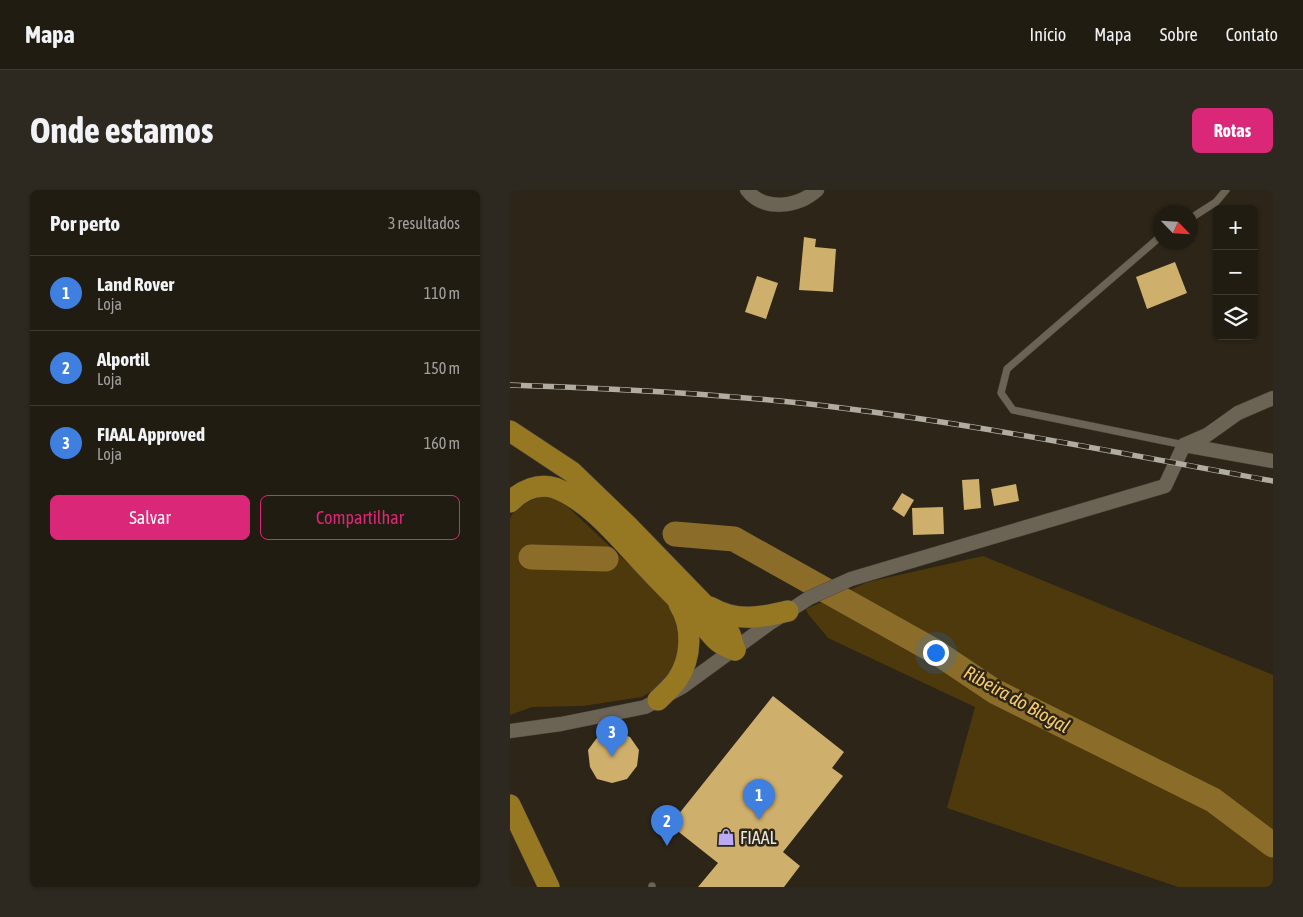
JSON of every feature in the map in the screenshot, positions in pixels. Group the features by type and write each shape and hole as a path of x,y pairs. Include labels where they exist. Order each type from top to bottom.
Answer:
{"main road":[{"path":"510,431 572,472 684,596 724,614 743,618 762,618 788,611"},
{"path":"510,502 524,490 540,486 554,488 574,498 684,596 730,634 735,650"},
{"path":"658,700 677,680 687,659 690,638 684,596"},
{"path":"510,805 549,887"}],"street":[{"path":"747,190 752,196 765,202 782,205 800,202 817,190"},
{"path":"510,731 615,714 645,707 682,688 788,611 809,598 851,579 1165,486 1184,445 1207,435 1238,413 1273,398"},
{"path":"1184,445 1273,461"}],"lane":[{"path":"1198,213 1216,202 1226,190"},
{"path":"1153,242 1007,369 1000,393 1012,410 1184,445"}],"shaded area":[{"path":"540,497 551,497 567,506 672,605 682,627 680,655 664,683 642,697 583,706 532,707 510,715 510,518 519,507"},
{"path":"983,556 1273,675 1273,887 1178,887 947,808 975,707 828,638 806,609 868,582"}],"building":[{"path":"804,237 816,239 815,247 836,249 833,292 799,290"},
{"path":"1175,262 1187,293 1147,309 1136,277"},
{"path":"757,276 778,283 766,319 745,312"},
{"path":"979,479 981,508 964,510 962,480"},
{"path":"1016,484 1019,501 994,506 991,489"},
{"path":"902,493 914,500 904,517 892,509"},
{"path":"943,507 944,534 913,535 912,508"},
{"path":"773,696 844,752 832,768 843,776 783,852 800,866 784,887 698,887 718,863 670,825"},
{"path":"614,731 630,737 639,750 637,766 627,779 612,783 597,779 590,767 588,750 599,735"}],"waterway":[{"name":"Ribeira do Biogal","path":"675,534 734,539 936,652 994,691 1213,800 1273,845"},
{"name":"Ribeira do Biogal","path":"531,557 606,559"}],"railway":[{"path":"510,385 635,390 842,408 1004,432 1273,481"}],"place":[{"name":"FIAAL Approved","path":"612,757"},
{"name":"Land Rover","path":"759,820"},
{"name":"FIAAL","path":"726,837"},
{"name":"Alportil","path":"667,846"}]}
